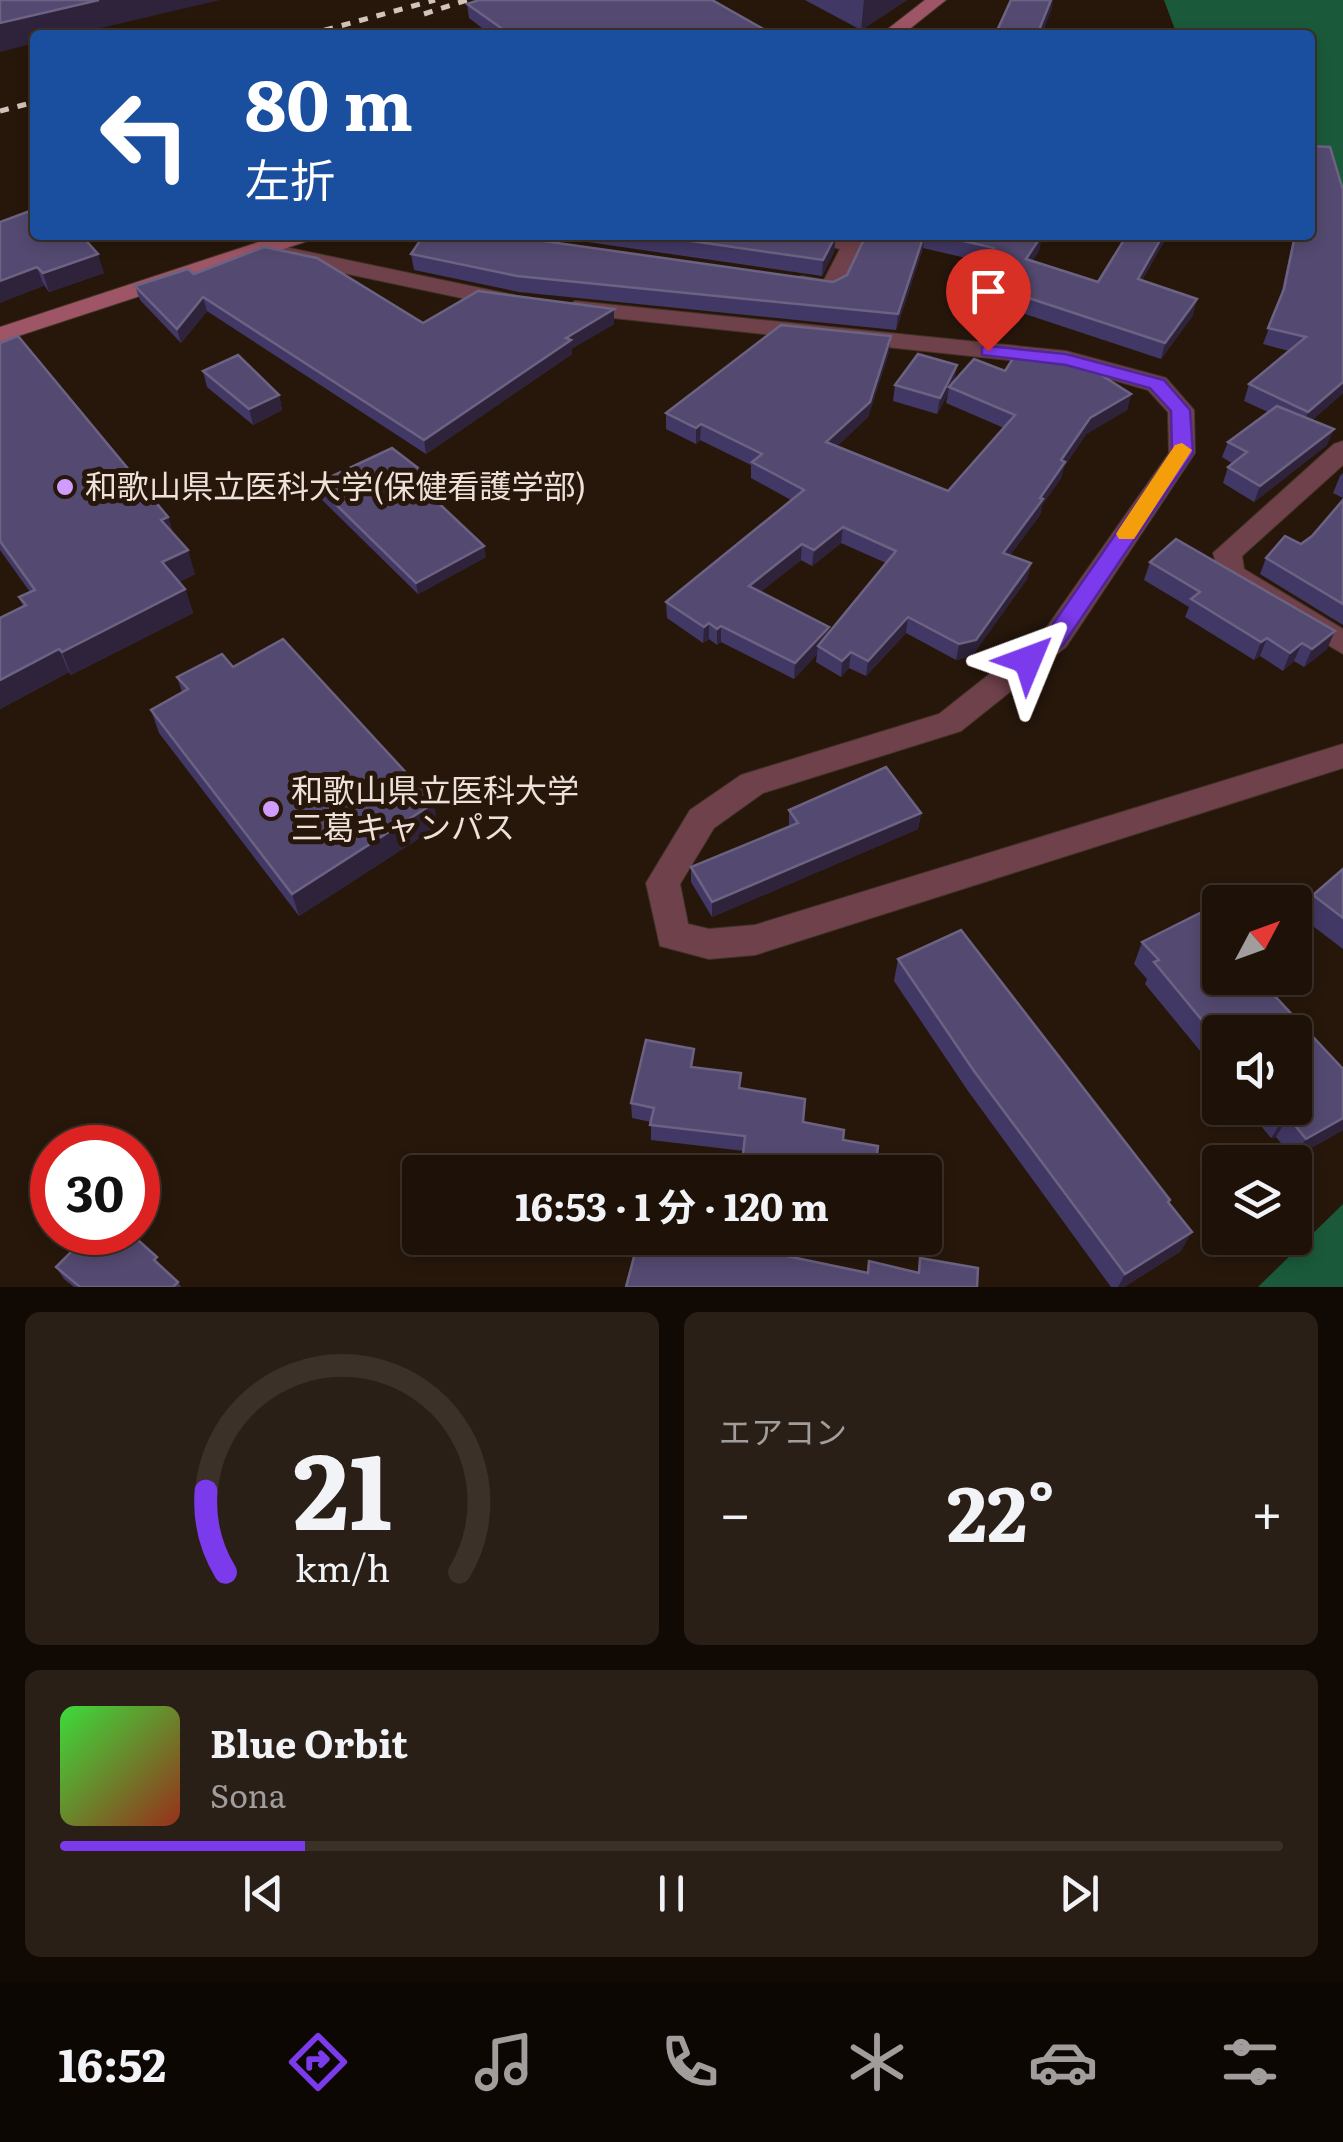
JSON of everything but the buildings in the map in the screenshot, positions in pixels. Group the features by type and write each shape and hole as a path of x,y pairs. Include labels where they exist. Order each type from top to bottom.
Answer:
{"main road":[{"path":"897,30 937,0"},
{"path":"0,335 286,240"}],"street":[{"path":"774,279 832,288 853,246 831,240"},
{"path":"258,248 518,302 1066,360 1157,384 1180,410 1182,453 1054,640 950,723 752,784 702,819 663,883 672,935 710,944 756,940 1343,756"},
{"path":"1343,450 1227,554 1231,574 1343,643"}],"green space":[{"path":"1164,0 1343,0 1343,188 1315,173 1315,30 1175,30"},
{"path":"1343,1204 1343,1287 1258,1287 1291,1255 1312,1255 1312,1234"}],"railway":[{"path":"325,30 435,0"},
{"path":"424,14 467,0"},
{"path":"0,111 30,103"}],"slow traffic":[{"path":"1127,534 1182,450"}],"place":[{"name":"和歌山県立医科大学(保健看護学部)","path":"65,487"},
{"name":"和歌山県立医科大学 三葛キャンパス","path":"271,809"}],"route":[{"path":"988,351 1066,360 1157,384 1180,410 1182,453 1054,640 1028,660"}]}
